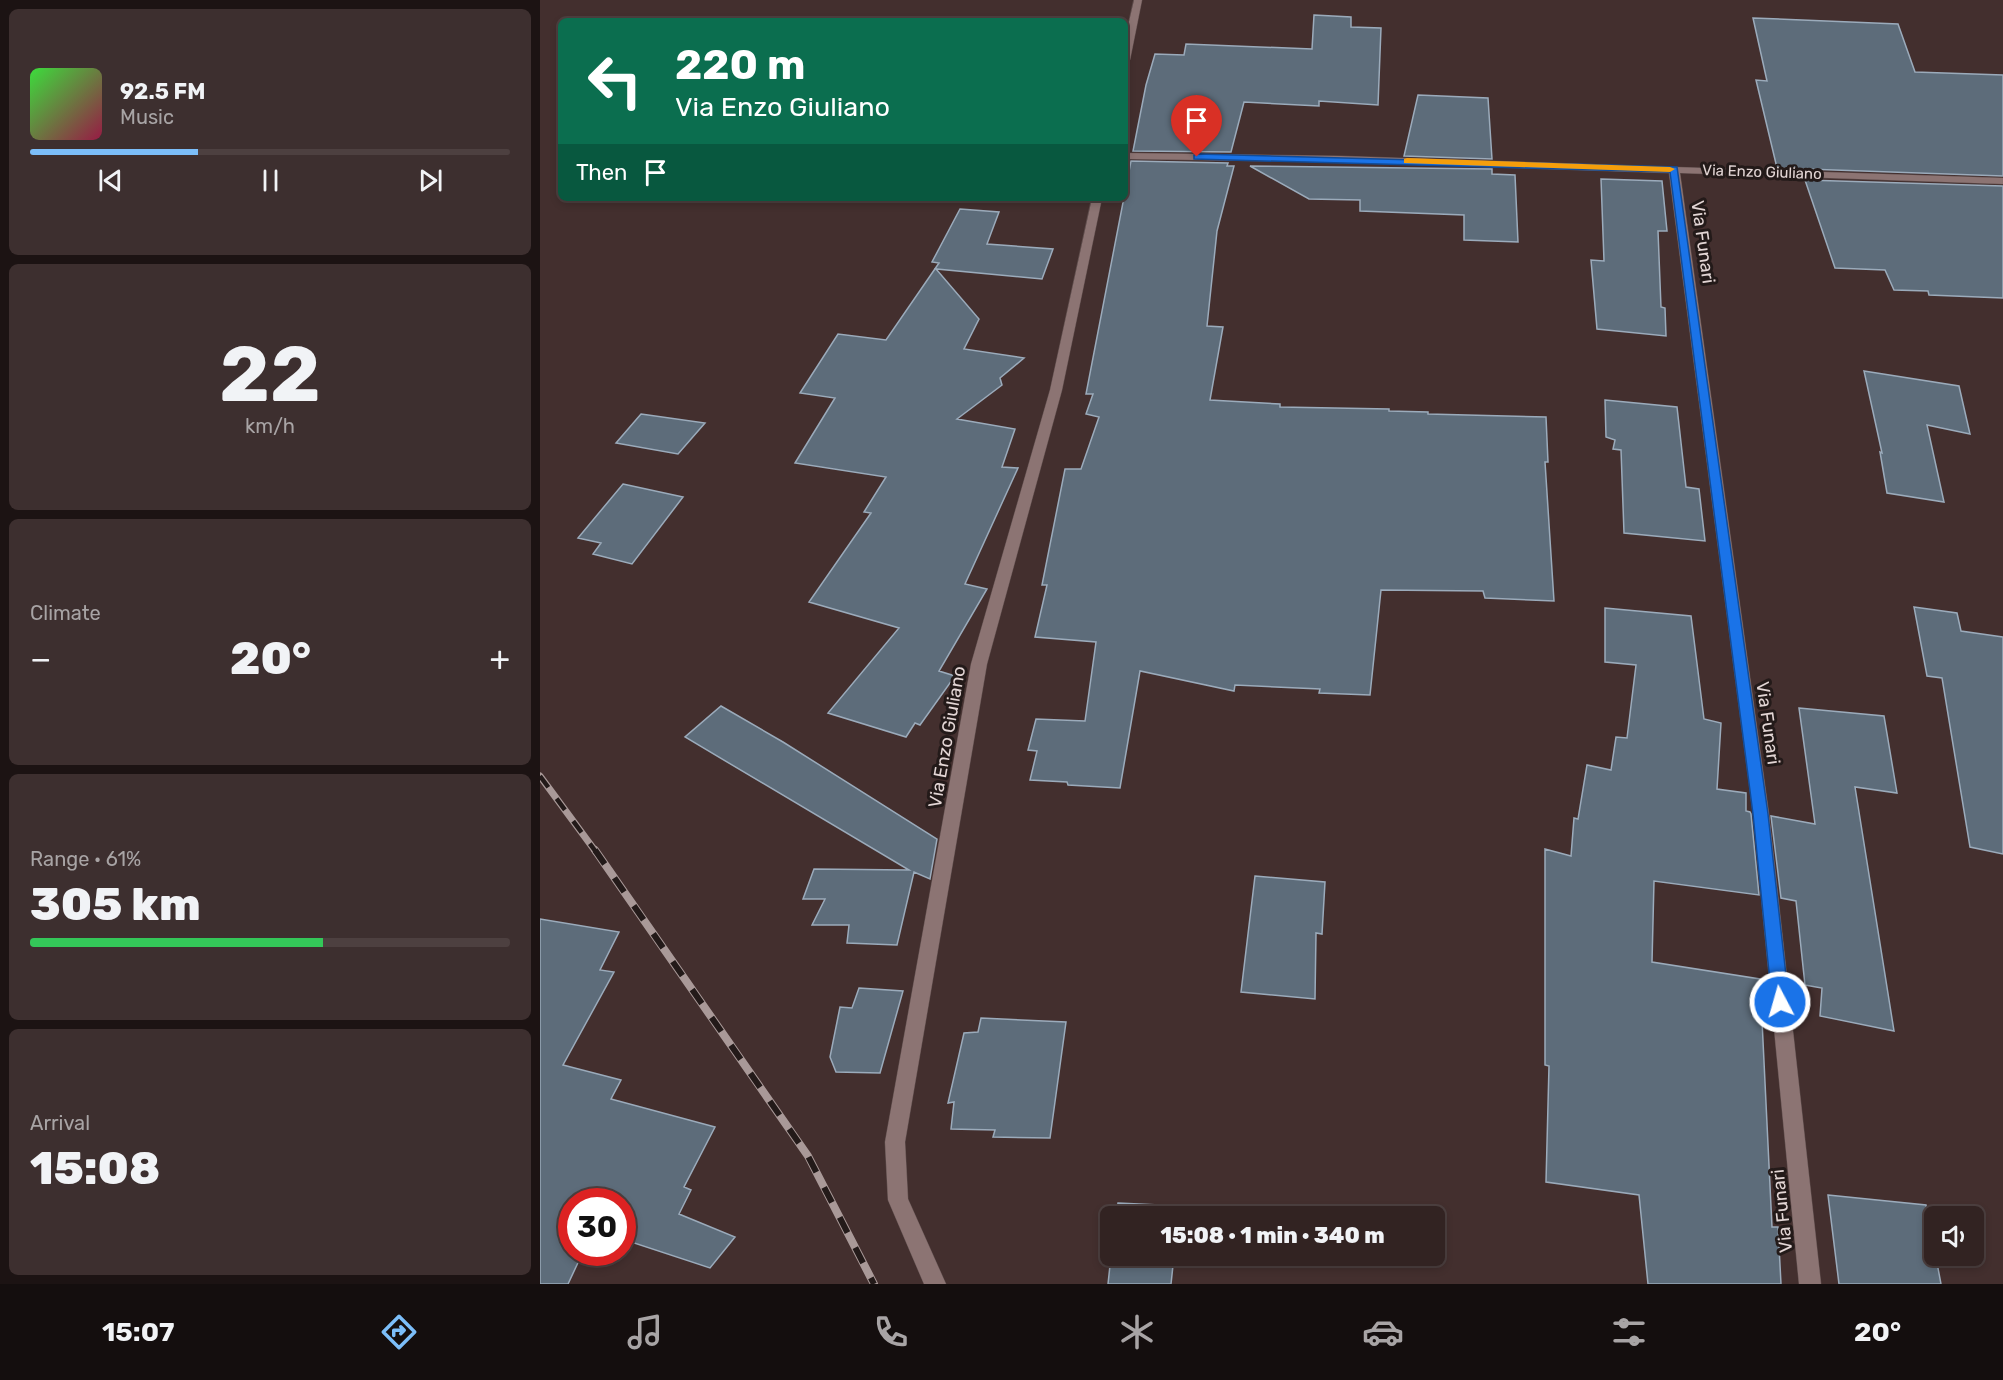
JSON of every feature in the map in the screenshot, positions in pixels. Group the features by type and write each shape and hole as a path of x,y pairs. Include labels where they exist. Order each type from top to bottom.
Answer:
{"street":[{"path":"1128,46 1138,0"},
{"name":"Via Enzo Giuliano","path":"1128,156 1341,159 2003,181"},
{"name":"Via Funari","path":"1674,170 1761,814 1810,1284"},
{"name":"Via Enzo Giuliano","path":"935,1284 898,1200 895,1142 979,664 1056,390 1096,201"}],"building":[{"path":"1314,15 1351,17 1351,27 1381,28 1378,105 1319,101 1319,106 1244,102 1231,152 1133,151 1146,85 1155,54 1184,55 1186,44 1312,49"},
{"path":"1753,18 1898,24 1915,72 2003,75 2003,176 1777,168 1756,80 1767,81"},
{"path":"1418,95 1488,98 1492,159 1404,156"},
{"path":"1131,161 1228,163 1227,166 1234,166 1217,231 1207,326 1223,327 1210,400 1280,404 1280,407 1389,409 1389,411 1428,412 1428,414 1546,417 1548,462 1545,462 1554,601 1485,598 1483,591 1381,590 1370,695 1319,693 1320,689 1235,685 1234,691 1140,671 1120,788 1030,780 1037,751 1028,750 1036,719 1085,721 1096,642 1035,637 1047,585 1042,585 1065,469 1081,469 1099,417 1086,414 1093,394 1086,394 1123,201 1128,201 1128,177"},
{"path":"1250,166 1492,169 1492,174 1515,175 1518,242 1464,240 1464,215 1360,211 1360,200 1309,199"},
{"path":"1601,179 1662,181 1667,231 1658,231 1661,307 1665,308 1666,336 1597,329 1591,260 1604,261"},
{"path":"1805,180 2003,186 2003,298 1929,295 1928,291 1894,290 1885,270 1835,268"},
{"path":"960,209 999,212 987,244 1053,249 1042,279 936,269 979,319 964,349 1024,358 1000,378 1002,385 957,419 1015,429 1002,467 1018,468 965,584 987,589 939,671 955,676 920,725 915,723 906,737 828,713 899,628 809,602 871,513 864,512 886,477 795,463 835,398 800,393 838,334 886,340 939,263 932,262"},
{"path":"1864,371 1959,386 1970,434 1927,425 1944,502 1887,493 1880,452 1882,453"},
{"path":"1605,400 1677,407 1686,487 1699,489 1705,541 1624,533 1621,450 1613,449 1615,440 1606,437"},
{"path":"641,414 705,423 678,454 616,443"},
{"path":"623,484 683,497 632,564 593,554 601,543 578,538"},
{"path":"1914,607 1957,613 1961,631 2003,637 2003,854 1970,847 1942,678 1927,676"},
{"path":"1605,608 1691,616 1704,719 1721,723 1717,789 1746,793 1746,811 1751,814 1759,895 1654,881 1652,962 1760,979 1772,1227 1778,1227 1781,1284 1648,1284 1639,1195 1546,1182 1549,1066 1545,1065 1545,849 1571,856 1574,818 1578,819 1587,765 1611,770 1616,737 1627,738 1636,665 1605,662"},
{"path":"721,706 783,742 937,839 930,879 914,872 897,945 847,943 849,925 812,925 825,899 803,899 814,869 909,870 685,737"},
{"path":"1799,708 1884,716 1897,793 1855,787 1894,1031 1820,1016 1822,988 1805,985 1796,901 1781,898 1771,816 1815,824"},
{"path":"1255,876 1325,882 1322,934 1316,933 1315,999 1241,992"},
{"path":"540,919 619,932 600,970 614,972 563,1065 621,1080 611,1099 715,1127 684,1187 691,1190 679,1214 735,1237 710,1268 636,1244 636,1188 558,1188 558,1266 576,1266 568,1284 540,1284"},
{"path":"859,988 903,991 880,1073 836,1072 830,1057 840,1007 852,1008"},
{"path":"981,1018 1066,1022 1050,1138 993,1137 995,1130 951,1129 954,1102 948,1103 964,1033 978,1032"},
{"path":"1828,1195 1926,1205 1924,1206 1924,1266 1938,1266 1941,1284 1839,1284"},
{"path":"1118,1203 1180,1206 1118,1206"},
{"path":"1110,1266 1173,1266 1171,1284 1108,1284"}],"railway":[{"path":"540,776 596,852"},
{"path":"595,850 808,1156 874,1284"}],"slow traffic":[{"path":"1407,161 1670,169"}],"route":[{"path":"1197,157 1341,159 1674,170 1761,814 1780,1002"}]}
